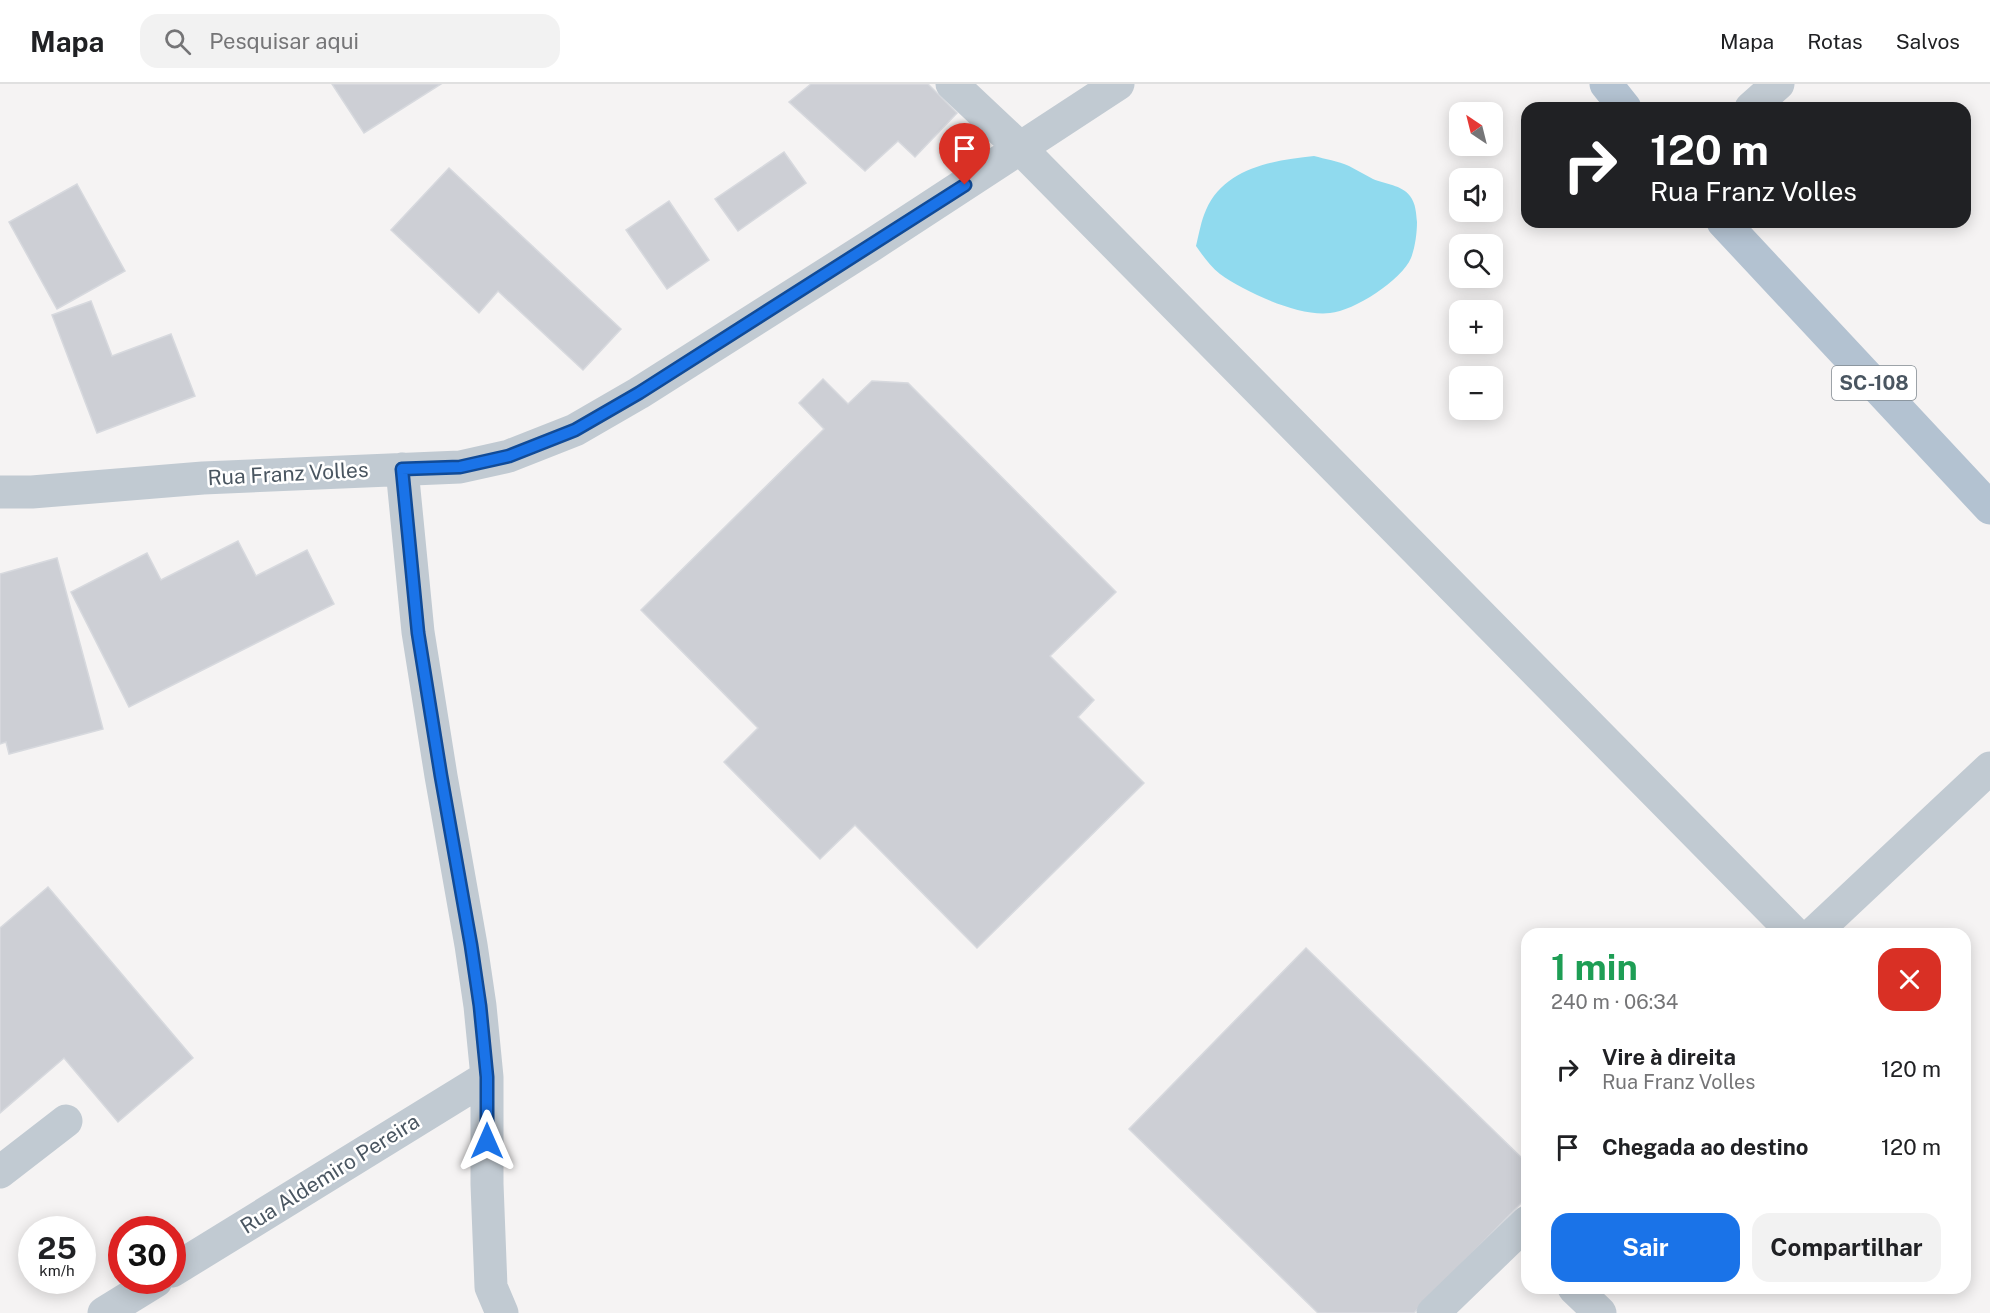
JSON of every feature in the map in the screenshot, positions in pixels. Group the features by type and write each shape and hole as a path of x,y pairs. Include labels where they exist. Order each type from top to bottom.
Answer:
{"main road":[{"path":"1606,84 1620,102"},
{"name":"SC-108","path":"1729,228 1990,508"}],"street":[{"path":"952,84 1021,149 1789,928"},
{"name":"Rua Franz Volles","path":"0,492 32,492 203,478 460,467 509,456 575,430 639,393 1021,149 1118,84"},
{"path":"1758,102 1778,84"},
{"path":"402,469 418,633 471,945 487,1077 490,1287 502,1313"},
{"path":"1819,928 1990,768"},
{"name":"Rua Aldemiro Pereira","path":"186,1262 487,1077"},
{"path":"0,1172 66,1121"},
{"path":"1432,1313 1521,1235"},
{"path":"104,1313 135,1294"},
{"path":"1580,1294 1600,1313"}],"water":[{"path":"1314,156 1345,164 1373,179 1403,189 1415,205 1417,226 1415,245 1406,267 1388,285 1364,301 1330,313 1303,311 1288,307 1243,288 1216,271 1196,246 1206,210 1214,196 1225,184 1252,169 1267,164"}],"building":[{"path":"332,84 441,84 364,133"},
{"path":"811,84 928,84 957,113 915,157 898,141 865,171 789,102"},
{"path":"784,152 806,183 738,231 715,199"},
{"path":"449,168 621,329 583,370 498,291 479,313 391,230"},
{"path":"77,184 125,271 57,309 9,222"},
{"path":"669,201 709,260 667,289 626,230"},
{"path":"91,301 112,356 171,334 195,396 97,433 52,315"},
{"path":"823,379 848,404 872,381 908,383 1116,592 1050,656 1094,700 1078,717 1144,783 977,948 855,825 820,859 724,762 758,728 641,610 824,429 799,403"},
{"path":"238,541 256,576 307,550 334,604 129,707 71,592 147,553 161,580"},
{"path":"57,558 103,729 9,754 6,742 0,744 0,574"},
{"path":"48,887 193,1058 118,1122 64,1058 0,1113 0,928"},
{"path":"1306,948 1521,1157 1521,1203 1414,1313 1318,1313 1129,1129"}],"route":[{"path":"487,1141 487,1077 480,1006 418,633 402,469 460,467 509,456 575,430 639,393 965,185"}]}
